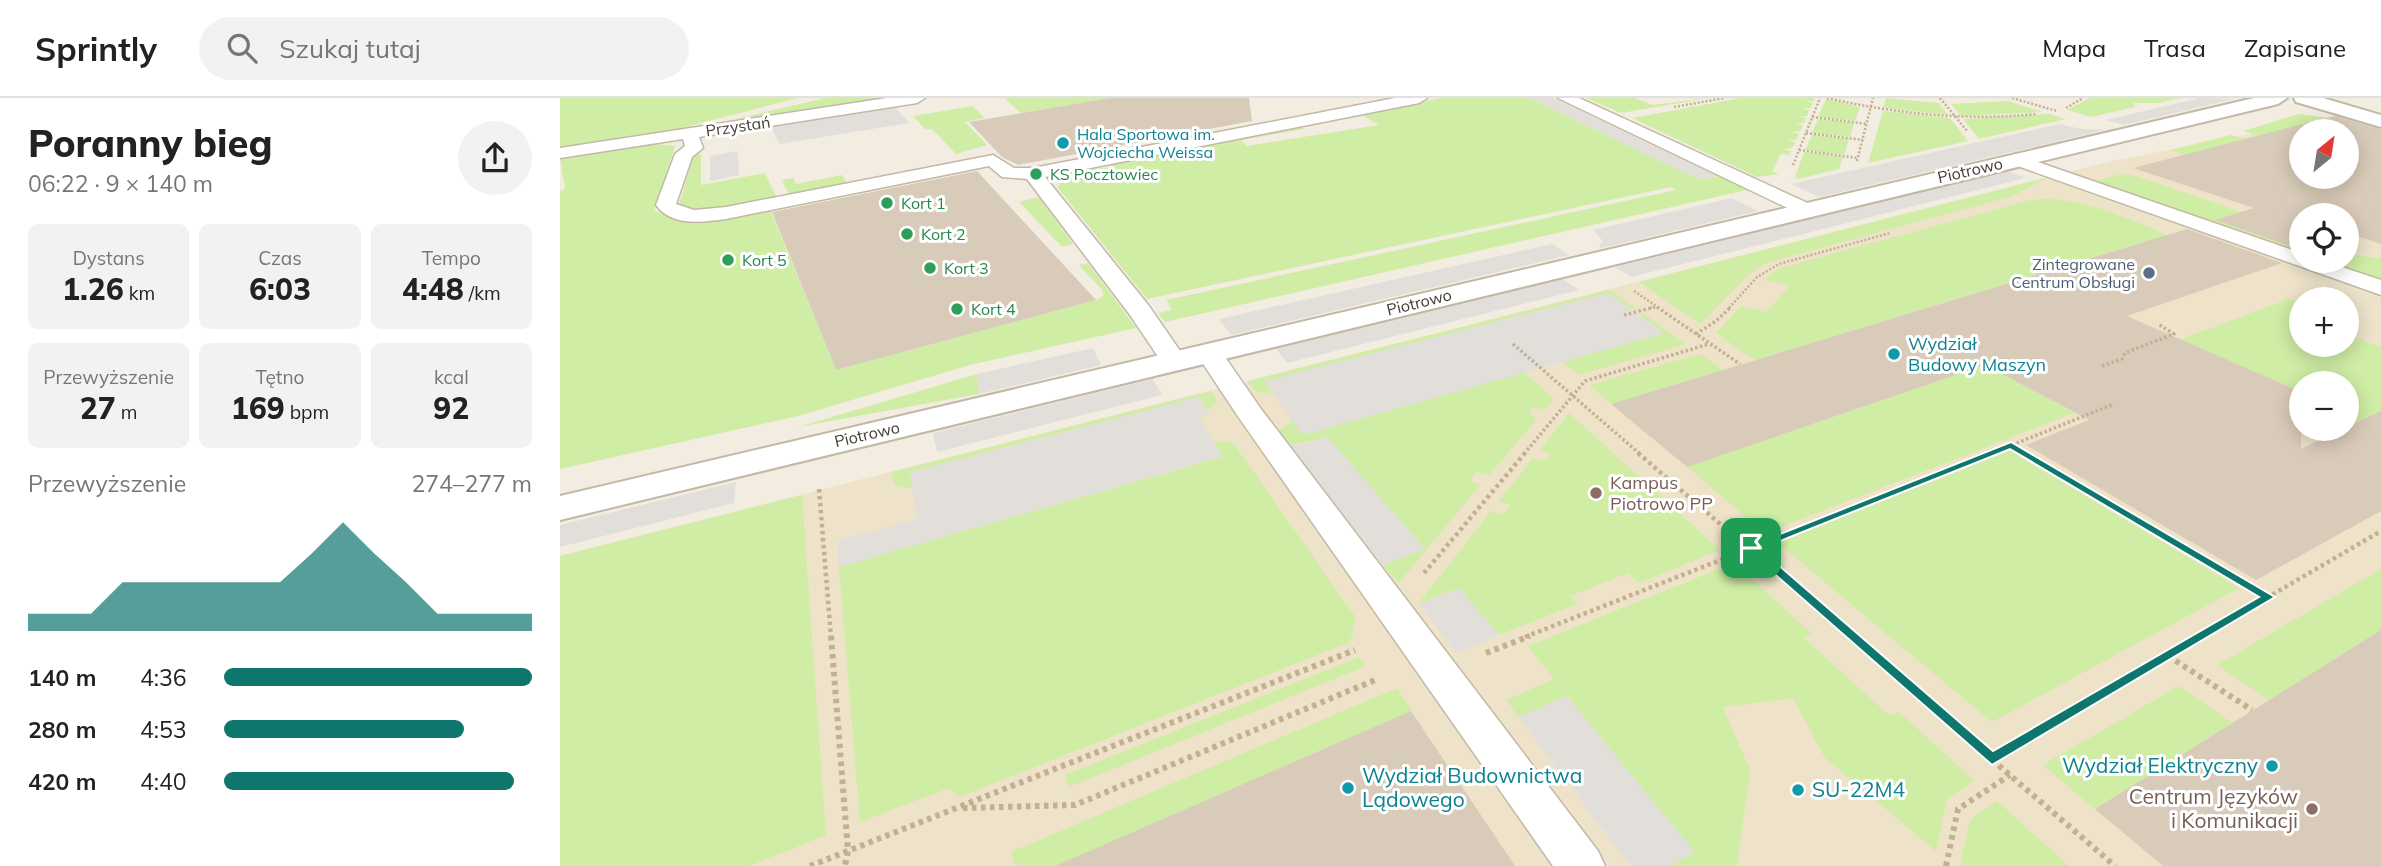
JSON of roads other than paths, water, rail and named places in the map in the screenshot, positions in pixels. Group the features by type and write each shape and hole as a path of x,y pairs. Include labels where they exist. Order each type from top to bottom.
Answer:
{"street":[{"name":"Piotrowo","path":"560,508 2278,98"},
{"path":"2303,98 2381,121"}],"lane":[{"name":"Przystań","path":"560,153 917,98"},
{"path":"690,133 694,148 684,154 666,205 677,213 726,213 993,160 1009,173 1033,174 1419,98"},
{"path":"1566,98 1805,209"},
{"path":"2015,159 2289,255"},
{"path":"1033,174 1140,310 1174,361"},
{"path":"2339,273 2381,288"},
{"path":"1209,353 1251,415 1581,866"}],"place":[{"name":"Hala Sportowa im. Wojciecha Weissa","path":"1063,143"},
{"name":"KS Pocztowiec","path":"1036,174"},
{"name":"Kort 1","path":"887,203"},
{"name":"Kort 2","path":"907,234"},
{"name":"Kort 5","path":"728,260"},
{"name":"Kort 3","path":"930,268"},
{"name":"Zintegrowane Centrum Obsługi","path":"2149,273"},
{"name":"Kort 4","path":"957,309"},
{"name":"Wydział Budowy Maszyn","path":"1894,354"},
{"name":"Kampus Piotrowo PP","path":"1596,493"},
{"name":"Wydział Elektryczny","path":"2272,766"},
{"name":"Wydział Budownictwa Lądowego","path":"1348,788"},
{"name":"SU-22M4","path":"1798,790"},
{"name":"Centrum Języków i Komunikacji","path":"2312,809"}]}
